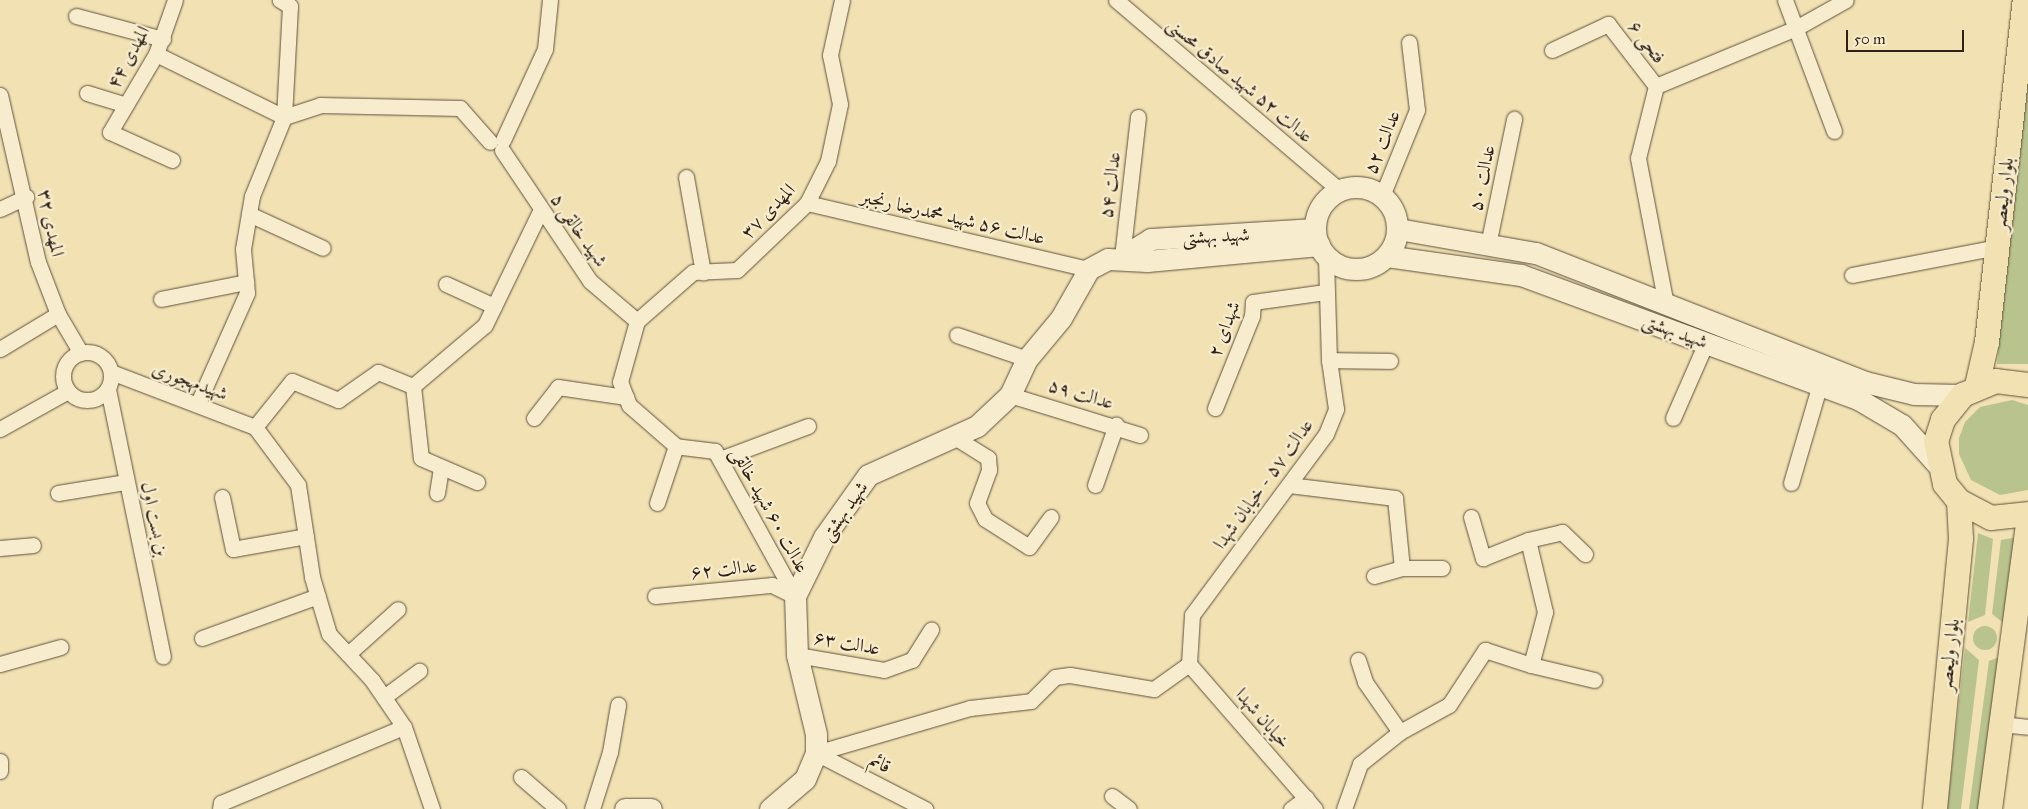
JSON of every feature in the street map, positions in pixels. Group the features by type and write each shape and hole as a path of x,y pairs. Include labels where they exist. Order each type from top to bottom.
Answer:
{"main road":[{"name":"بلوار ولیعصر","path":"1970,391 1998,247 2025,0"},
{"path":"1361,187 1382,196 1391,205 1398,229 1387,256 1364,269 1337,265 1320,244 1318,213 1339,190 1361,187"},
{"name":"شهید بهشتی","path":"1398,229 1536,253 1865,382 1914,394 1970,391"},
{"name":"شهید بهشتی","path":"795,596 830,528 868,475 956,438 977,426 1010,395 1027,359 1061,318 1090,269 1122,257 1151,239 1320,244"},
{"name":"شهید بهشتی","path":"1387,256 1521,274 1820,384 1858,399 1902,425 1937,464"},
{"path":"2028,384 1996,381 1970,391 1943,420 1936,441 1937,464 1959,502 1991,518 2028,514"},
{"name":"بلوار ولیعصر","path":"1934,809 1960,539 1959,502"},
{"path":"1990,809 2002,724 2021,635 2028,524"},
{"path":"770,809 806,779 816,753 816,734 798,655 795,596"},
{"path":"625,809 651,809"}],"street":[{"name":"المهدی ۴۴","path":"172,160 110,132 124,104 156,54 163,39 175,0"},
{"path":"198,403 247,293 243,249 248,214 284,116 290,6 280,0"},
{"path":"498,144 545,49 550,0"},
{"name":"المهدی ۳۷","path":"702,272 737,270 807,203 828,161 840,104 830,55 842,0"},
{"name":"عدالت ۵۲ شهید صادق محسنی","path":"1116,0 1339,190"},
{"path":"1785,0 1834,131"},
{"path":"1666,305 1638,158 1656,86 1796,28 1846,0"},
{"path":"76,16 163,39"},
{"name":"فتحی ۶","path":"1552,50 1608,24 1656,86"},
{"name":"عدالت ۵۲","path":"1382,196 1417,110 1409,42"},
{"path":"156,54 284,116"},
{"path":"87,93 124,104"},
{"name":"المهدی ۳۲","path":"0,95 26,197 38,262 58,314 81,353"},
{"name":"شهید خالقی ۵","path":"284,116 320,105 460,108 498,144 540,211 590,281 636,321"},
{"name":"عدالت ۵۴","path":"1122,257 1138,117"},
{"name":"عدالت ۵۰","path":"1488,244 1514,119"},
{"path":"657,503 676,446 629,405 620,382 636,321 693,272 702,272 686,177"},
{"path":"0,209 26,197"},
{"name":"عدالت ۵۶ شهید محمدرضا رنجبر","path":"807,203 1090,269"},
{"path":"413,386 485,325 540,211"},
{"path":"248,214 323,248"},
{"name":"عدالت ۵۷ - خیابان شهدا","path":"1189,664 1192,615 1326,434 1336,408 1329,360 1320,244"},
{"path":"1852,275 1998,247"},
{"path":"161,299 246,282"},
{"path":"446,284 494,306"},
{"name":"شهدای ۲","path":"1215,408 1252,316 1253,302 1325,292"},
{"path":"0,349 58,314"},
{"path":"957,335 1027,359"},
{"path":"1673,418 1706,343"},
{"path":"81,353 100,356 111,372 108,389 102,396 84,400 68,391 64,373 73,357 81,353"},
{"path":"1329,360 1390,361"},
{"name":"شهیدمهجوری","path":"111,372 198,403 255,427"},
{"path":"413,386 378,372 338,400 292,381 255,427 298,485 318,596 329,634 384,697 404,727 432,809"},
{"path":"1791,483 1820,384"},
{"path":"413,386 421,458 477,482"},
{"path":"534,418 558,387 626,396"},
{"name":"بن بست اول","path":"108,389 163,656"},
{"path":"0,429 68,391"},
{"name":"عدالت ۵۹","path":"1010,395 1116,425 1140,435"},
{"path":"1095,484 1116,425"},
{"path":"720,460 808,426"},
{"path":"956,438 988,458 989,470 977,502 985,519 1029,547 1051,517"},
{"name":"عدالت ۶۰ شهید خالقی","path":"676,446 715,451 795,596"},
{"path":"437,493 441,467"},
{"path":"58,493 126,482"},
{"path":"1289,485 1395,498 1402,568"},
{"path":"222,497 233,548 306,536"},
{"path":"1471,517 1483,558 1528,540 1562,532 1585,554"},
{"path":"1528,540 1545,612 1531,665"},
{"path":"0,548 33,545"},
{"path":"1374,576 1402,568 1442,568"},
{"name":"عدالت ۶۲","path":"655,596 772,584 795,596"},
{"path":"202,638 318,596"},
{"path":"348,654 398,609"},
{"name":"عدالت ۶۳","path":"798,655 884,670 912,660 931,629"},
{"path":"0,664 61,647"},
{"path":"1344,809 1360,764 1400,732 1449,706 1485,650 1531,665 1594,680"},
{"path":"1358,660 1365,682 1400,732"},
{"path":"816,753 970,708 1031,701 1056,677 1070,675 1154,689 1189,664"},
{"name":"خیابان شهدا","path":"1189,664 1310,804"},
{"path":"384,697 419,671"},
{"path":"592,809 610,752 618,706"},
{"path":"2002,724 2028,727"},
{"path":"206,809 220,806 404,727"},
{"name":"قائم","path":"816,753 925,809"},
{"path":"0,761 0,771"},
{"path":"521,777 558,809"},
{"path":"1112,796 1129,809"},
{"path":"1292,809 1310,804"}],"green space":[{"path":"2028,77 2028,364 1997,364 2011,220"},
{"path":"2012,400 2028,405 2028,490 2000,495 1971,480 1959,454 1959,438 1965,422 1980,407"},
{"path":"1978,533 1993,539 1985,615 1968,622"},
{"path":"2017,537 2006,625 1992,614 2001,540"},
{"path":"1985,626 1993,630 1997,638 1993,646 1985,650 1977,646 1973,638 1977,630"},
{"path":"1965,648 1979,660 1961,809 1947,809"},
{"path":"1999,657 1981,809 1969,809 1989,661"}]}
